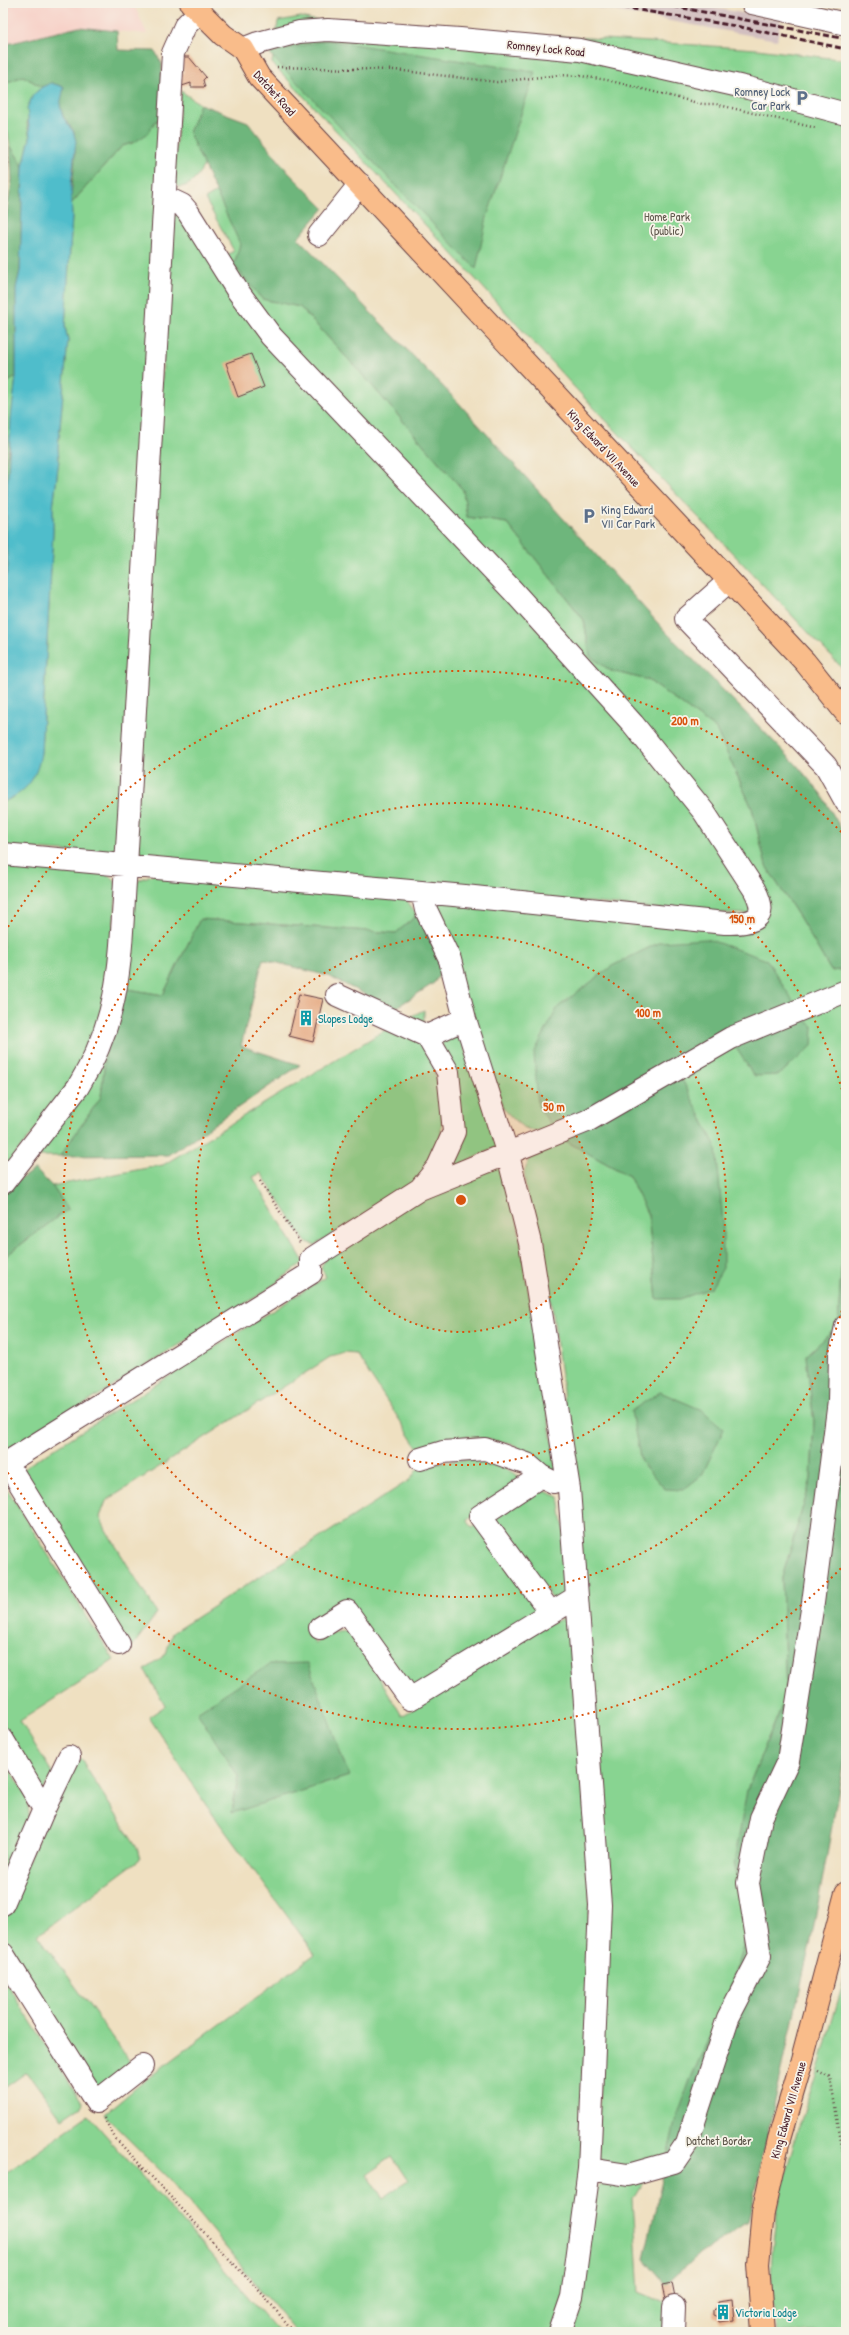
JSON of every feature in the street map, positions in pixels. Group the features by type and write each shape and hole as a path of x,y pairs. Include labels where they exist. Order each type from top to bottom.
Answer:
{"main road":[{"name":"Datchet Road","path":"195,8 223,35 243,49 259,77 360,184"},
{"name":"King Edward VII Avenue","path":"360,184 805,662 846,713"},
{"name":"King Edward VII Avenue","path":"762,2323 758,2264 763,2212 779,2139 801,2064 846,1893"}],"lane":[{"path":"752,3 846,24"},
{"path":"3,1183 78,1086 97,1053 111,1016 118,976 126,866 173,53 195,8"},
{"name":"Romney Lock Road","path":"243,49 258,42 299,32 328,30 460,39 580,50 748,88 846,114"},
{"path":"319,235 360,184"},
{"path":"3,854 422,892 726,923 750,922 756,919 760,912 761,906 754,890 704,812 632,724 513,591 281,346 236,290 188,212 182,205 165,197"},
{"path":"729,581 686,619 826,766 846,802"},
{"path":"422,892 426,910 450,960 465,1019 508,1155 530,1243 569,1489 600,1905 589,2169 572,2297 560,2332"},
{"path":"119,1644 5,1464 311,1273 311,1259 420,1189 508,1155 587,1121 731,1038 846,991"},
{"path":"336,995 427,1036 448,1072 454,1132 438,1167 420,1189"},
{"path":"427,1036 465,1019"},
{"path":"589,2169 628,2175 674,2162 686,2142 728,2018 760,1956 748,1883 761,1818 788,1761 815,1588 839,1401 840,1354 846,1326"},
{"path":"420,1459 443,1452 485,1450 527,1464 541,1476 569,1489"},
{"path":"541,1476 480,1516 551,1613"},
{"path":"320,1628 348,1611 410,1699 577,1597"},
{"path":"3,1740 44,1809"},
{"path":"3,1904 44,1809 69,1758"},
{"path":"3,1954 96,2102 142,2066"},
{"path":"673,2332 674,2307"}],"path":[{"path":"259,77 276,67 395,70 497,82 559,75 581,76 607,80 702,104 716,104 823,130"},
{"path":"3,135 8,162 3,202"},
{"path":"260,1181 311,1259"},
{"path":"801,2064 830,2077 846,2170"},
{"path":"96,2102 115,2138 265,2297 294,2332"}],"shaded area":[{"path":"3,3 133,3 147,34 79,27 3,45"},
{"path":"569,3 688,3 781,20 777,40"}],"green space":[{"name":"Home Park (public)","path":"301,17 313,20 757,49 846,60 846,672 576,389 447,248 272,63 278,21"},
{"path":"79,27 117,31 118,50 155,51 162,64 162,121 155,121 149,131 142,138 133,143 122,146 71,204 75,141 74,132 64,118 60,105 64,87 51,83 42,87 23,76 3,84 3,45"},
{"path":"326,40 535,72 487,217 476,269 269,53"},
{"path":"23,76 42,87 33,95 27,124 30,138 23,166 10,145 8,133 3,125 3,84"},
{"path":"181,91 200,104 189,133 204,165 197,177 191,183 183,187 178,187 173,180"},
{"path":"200,104 248,122 288,172 324,208 298,238 456,400 665,631 796,764 821,794 846,837 846,969 831,971 800,918 766,866 752,808 716,729 648,680 611,671 590,656 584,620 507,523 467,517 463,490 361,373 300,307 262,299 234,265 240,244 189,133"},
{"path":"155,121 162,121 122,846 109,854 3,847 3,802 14,797 41,753 53,508 59,460 58,448 68,340 65,327 72,217 71,204 122,146 133,143"},
{"path":"10,145 23,166 20,271 16,288 16,377 3,385 3,237 12,180"},
{"path":"217,192 241,244 234,265 262,299 300,307 361,373 463,490 467,517 507,523 584,620 590,656 611,671 648,680 716,729 752,808 766,866 800,918 831,971 846,969 846,983 555,1131 537,1131 526,1128 515,1121 503,1108 434,906 442,897 763,915 720,828 292,353 222,257 234,251 205,199"},
{"path":"172,214 184,214 234,295 658,760 715,839 754,912 745,917 153,861 143,855 134,840"},
{"path":"16,377 9,445 3,467 3,385"},
{"path":"10,447 6,542 8,566 3,588 3,467"},
{"path":"3,861 106,873 114,879 117,888 105,1017 73,1085 3,1169"},
{"path":"154,874 406,899 417,915 396,933 200,919 163,995 122,988 131,892 139,880"},
{"path":"417,915 445,966 434,983 394,1009 328,976 263,959 241,1046 300,1065 169,1155 60,1156 101,1097 107,1041 122,988 163,995 200,919 396,933"},
{"path":"707,939 767,960 796,1006 555,1131 538,1106 534,1053 558,1007 612,966 660,942"},
{"path":"846,1000 846,1080 840,1119 846,1159 846,1230 841,1270 838,1326 806,1356 814,1422 811,1479 782,1578 786,1696 747,1790 750,1923 728,1996 690,2080 666,2164 610,2169 598,2157 603,1940 563,1390 552,1307 529,1217 524,1172 533,1152 562,1139 629,1176 648,1215 657,1299 723,1222 719,1194 680,1075 735,1046"},
{"path":"424,1010 424,1033 433,1063 442,1110 441,1135 434,1159 416,1183 315,1245 305,1241 261,1173 253,1177 304,1262 264,1292 3,1455 3,1258 68,1209 52,1186 163,1165 395,1024"},
{"path":"801,1017 813,1026 812,1046 779,1075 754,1076 735,1046"},
{"path":"457,1027 501,1145 441,1174 449,1149 442,1039"},
{"path":"107,1041 101,1097 60,1156 31,1156"},
{"path":"680,1075 716,1147 723,1222 723,1268 711,1288 680,1299 657,1299 648,1215 629,1176 562,1139"},
{"path":"846,1080 846,1159 840,1119"},
{"path":"496,1168 510,1174 557,1473 542,1466 511,1443 466,1436 420,1451 356,1354 345,1353 330,1357 106,1501 100,1517 106,1530 157,1613 129,1651 17,1476 30,1464 326,1277 321,1267 327,1256 423,1193"},
{"path":"35,1169 52,1186 68,1209 3,1258 3,1191"},
{"name":"Datchet Border","path":"846,1230 846,1749 813,1931 748,2222 694,2258 666,2285 644,2259 675,2122 690,2080 728,1996 750,1923 734,1863 747,1790 786,1696 782,1578 811,1479 814,1422 806,1356 838,1326 841,1270"},
{"path":"660,1392 702,1410 724,1429 702,1475 683,1490 665,1489 641,1462 631,1411"},
{"path":"476,1458 497,1463 526,1481 467,1520 472,1527 480,1523 538,1605 534,1619 412,1691 349,1604 308,1630 315,1643 337,1632 342,1631 353,1633 402,1716 547,1625 564,1618 573,1625 590,1875 584,2184 558,2332 296,2332 170,2180 104,2115 144,2081 315,1954 206,1805 149,1717 165,1706 145,1670 166,1654 172,1633 411,1479 420,1465","holes":["238,1776 349,1776 232,1812","392,2157 408,2181 383,2198 367,2174"]},
{"path":"535,1487 559,1497 572,1585 556,1603 493,1523 496,1513"},
{"path":"3,1490 9,1492 114,1660 20,1721 53,1774 41,1792 3,1736"},
{"path":"308,1663 349,1776 232,1813 238,1776 197,1712 270,1664"},
{"path":"3,1756 27,1797 30,1824 3,1884"},
{"path":"80,1758 137,1848 140,1859 38,1935 131,2063 91,2098 3,1954 3,1912 68,1778"},
{"path":"846,1973 846,2332 777,2332 772,2297 772,2263 780,2195 798,2129 820,2063"},
{"path":"3,1978 82,2102 81,2106 62,2119 27,2072 3,2089"},
{"path":"88,2115 279,2332 3,2332 3,2175"},
{"path":"605,2181 644,2181 633,2199 639,2292 668,2304 663,2332 571,2332 593,2191"}],"water":[{"path":"51,83 64,87 60,105 63,117 73,131 76,141 71,185 72,217 65,327 68,340 58,448 59,460 53,508 41,753 37,770 30,783 18,794 3,802 3,588 8,566 6,542 7,494 11,418 16,377 16,288 20,271 23,166 30,138 27,108 33,95 42,87"}],"building":[{"path":"184,57 189,57 206,77 203,80 205,87 191,87 191,83 182,86 180,83 180,74 184,72 181,65"},
{"path":"251,354 264,387 238,397 226,363"},
{"name":"Slopes Lodge","path":"299,994 323,999 313,1042 289,1036"},
{"path":"672,2283 675,2298 665,2300 662,2285"},
{"name":"Victoria Lodge","path":"732,2300 734,2320 719,2322 718,2317 713,2315 713,2310 717,2306 717,2302"}],"railway":[{"path":"596,3 736,26 846,49"},
{"path":"656,3 846,39"}],"place":[{"name":"Romney Lock Car Park","path":"802,98"},
{"name":"King Edward VII Car Park","path":"589,516"},
{"name":"Slopes Lodge","path":"306,1018"},
{"name":"Victoria Lodge","path":"723,2312"}]}
